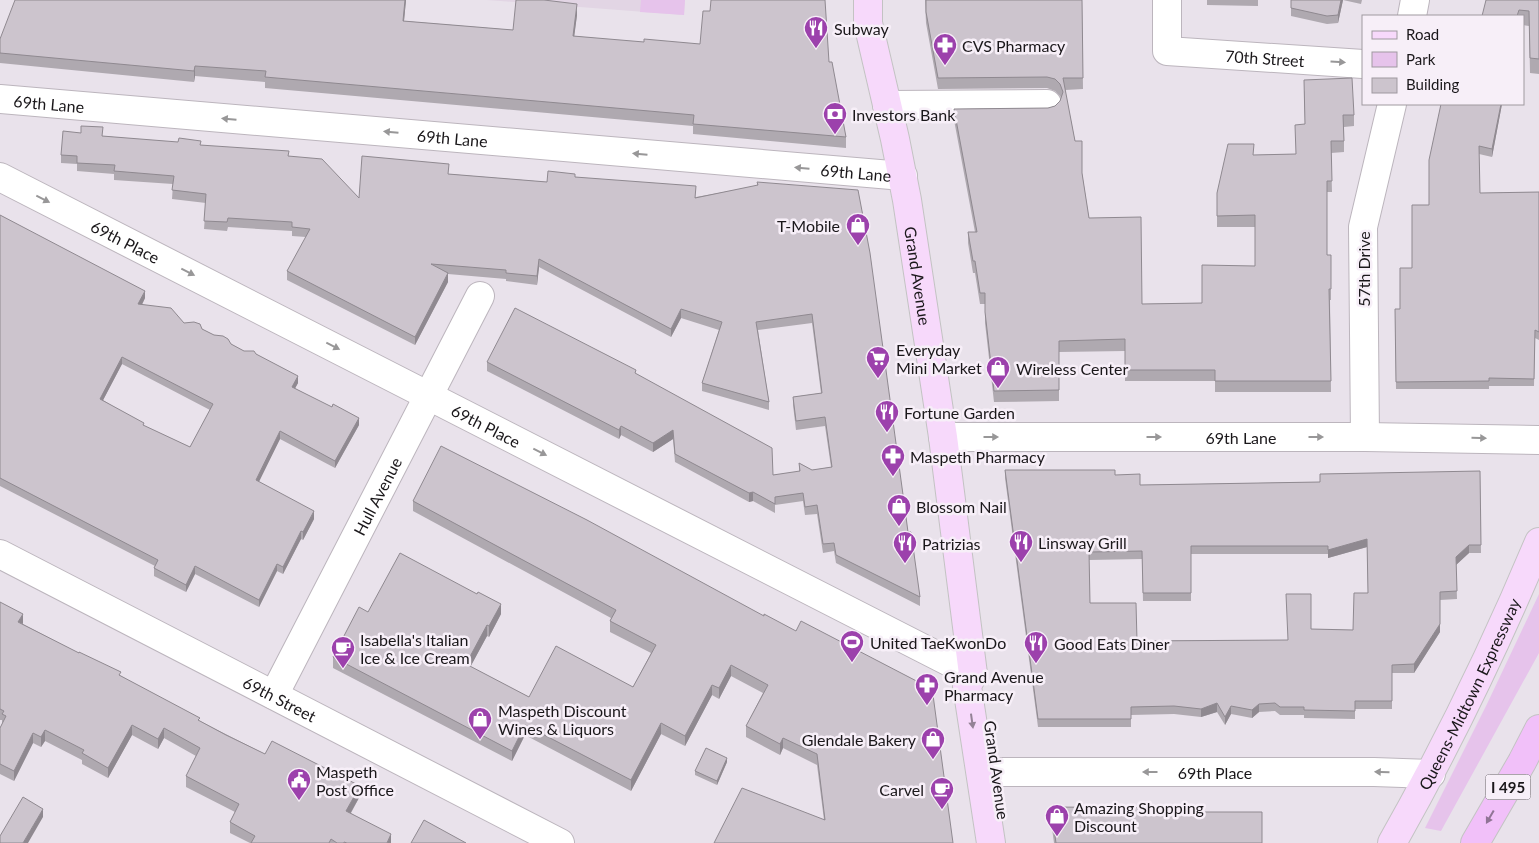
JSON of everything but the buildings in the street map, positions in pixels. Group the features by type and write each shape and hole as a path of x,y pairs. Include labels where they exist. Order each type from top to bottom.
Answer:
{"highway":[{"name":"I 495","path":"1475,843 1539,729"}],"main road":[{"name":"Grand Avenue","path":"868,0 868,23 903,176 943,437 973,674 967,686 990,843"},
{"name":"Queens-Midtown Expressway","path":"1392,843 1431,774 1506,622 1539,542"},
{"name":"Grand Avenue","path":"973,674 984,680 998,772 1006,843"}],"street":[{"name":"70th Street","path":"1167,0 1167,51 1362,64"},
{"path":"1412,15 1416,0"},
{"name":"69th Lane","path":"0,99 903,176"},
{"path":"887,105 1047,104"},
{"name":"57th Drive","path":"1365,437 1362,227 1392,105"},
{"name":"69th Place","path":"0,177 973,674"},
{"name":"Hull Avenue","path":"274,696 480,296"},
{"name":"69th Lane","path":"943,437 1365,437 1539,440"},
{"name":"69th Street","path":"0,554 560,843"},
{"name":"69th Place","path":"998,772 1374,772 1431,774"}],"shaded area":[{"path":"487,0 685,0 684,15"}],"green space":[{"path":"641,0 685,0 684,15 640,12"},
{"path":"1539,594 1539,653 1441,831 1425,828 1487,704"}],"place":[{"name":"Subway","path":"816,49"},
{"name":"CVS Pharmacy","path":"945,66"},
{"name":"Investors Bank","path":"835,135"},
{"name":"T-Mobile","path":"858,246"},
{"name":"Everyday Mini Market","path":"878,379"},
{"name":"Wireless Center","path":"998,389"},
{"name":"Fortune Garden","path":"887,433"},
{"name":"Maspeth Pharmacy","path":"893,477"},
{"name":"Blossom Nail","path":"899,527"},
{"name":"Linsway Grill","path":"1021,563"},
{"name":"Patrizias","path":"905,564"},
{"name":"United TaeKwonDo","path":"852,663"},
{"name":"Good Eats Diner","path":"1036,664"},
{"name":"Isabella's Italian Ice & Ice Cream","path":"343,669"},
{"name":"Grand Avenue Pharmacy","path":"927,706"},
{"name":"Maspeth Discount Wines & Liquors","path":"480,740"},
{"name":"Glendale Bakery","path":"933,760"},
{"name":"Maspeth Post Office","path":"299,801"},
{"name":"Carvel","path":"942,810"},
{"name":"Amazing Shopping Discount","path":"1057,837"}]}
